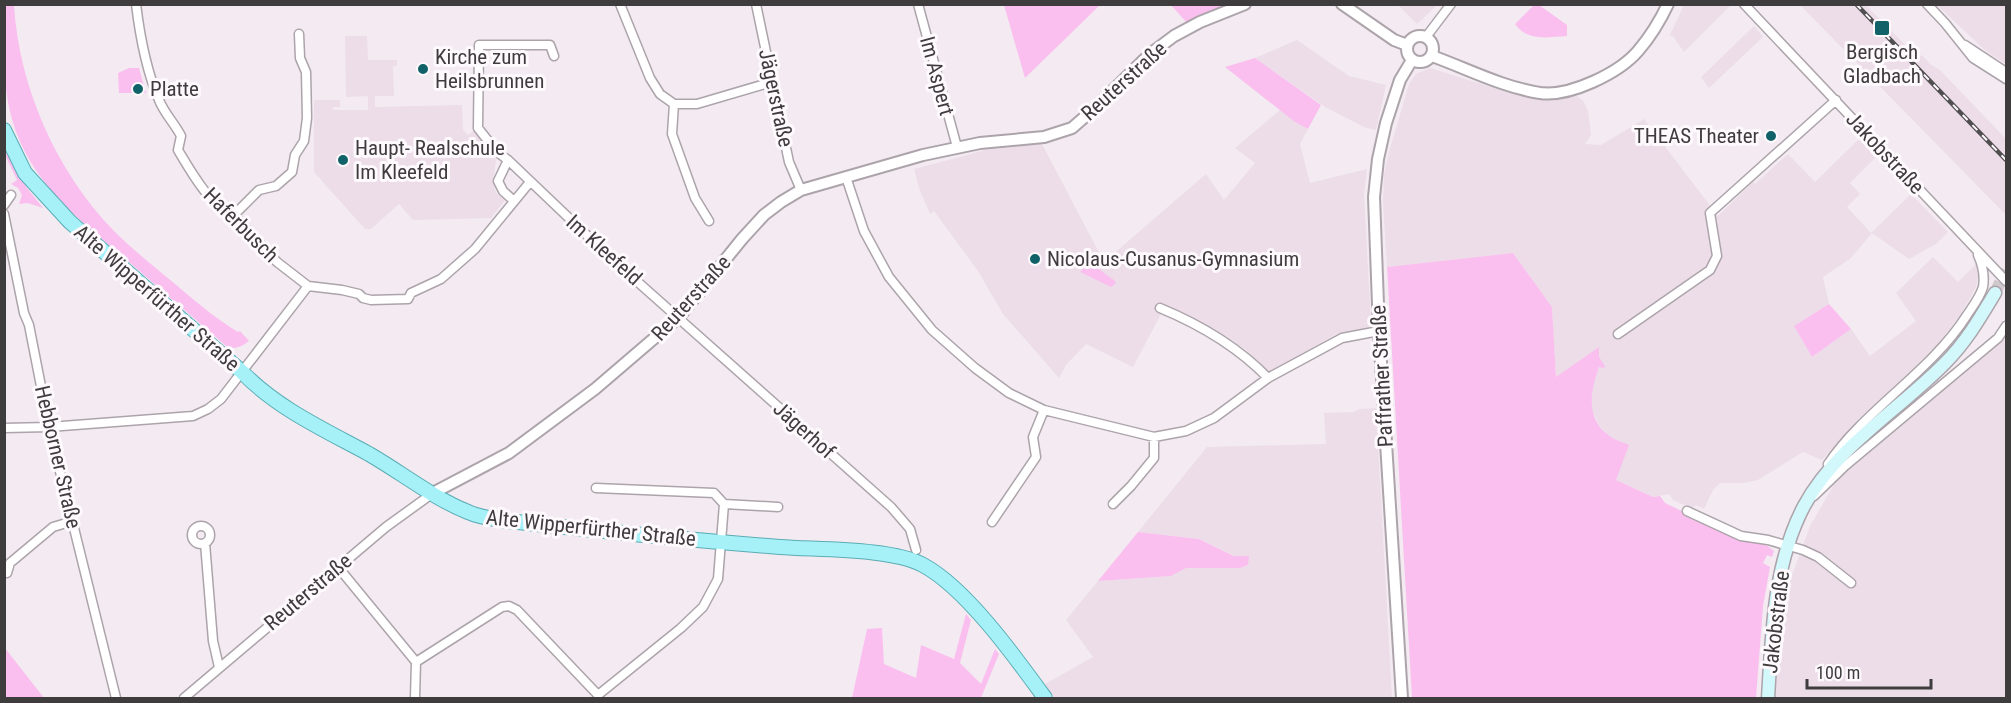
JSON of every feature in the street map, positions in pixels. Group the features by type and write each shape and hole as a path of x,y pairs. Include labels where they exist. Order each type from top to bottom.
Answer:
{"main road":[{"name":"Alte Wipperfürther Straße","path":"4,130 25,173 70,222 242,372 256,387 308,422 467,512 490,519 720,542 880,554 916,561 938,574 969,603 1020,663 1045,699"},
{"path":"1805,505 1835,463 1928,380 1962,344 1995,293"},
{"name":"Jakobstraße","path":"1768,699 1776,599 1788,545 1805,505"}],"street":[{"name":"Haferbusch","path":"136,4 142,48 147,57 159,102 181,136 178,150 225,213 234,215 277,262 308,286"},
{"path":"620,4 650,78 660,94 674,104 697,104 772,82"},
{"name":"Jägerstraße","path":"756,4 789,162 801,190"},
{"name":"Im Aspert","path":"918,4 957,147"},
{"name":"Reuterstraße","path":"184,699 386,527 433,493 509,453 595,389 679,317 764,215 801,190 957,147 1044,137 1072,128 1150,54 1174,36 1200,22 1245,4"},
{"path":"1342,4 1394,40 1407,45"},
{"path":"1426,37 1451,4"},
{"path":"1657,23 1663,4"},
{"path":"1432,56 1512,87 1543,93 1571,90 1595,82 1637,52 1668,4"},
{"name":"Jakobstraße","path":"1744,4 2007,281"},
{"path":"1927,4 1973,58 2007,79"},
{"path":"234,215 259,190 276,186 292,172 295,155 304,141 307,118 306,72 300,58 299,34"},
{"path":"1415,37 1426,37 1433,45 1432,56 1428,61 1421,63 1412,60 1408,55 1407,45 1415,37"},
{"path":"1962,44 2007,72"},
{"name":"Im Kleefeld","path":"554,56 550,45 479,45 478,128 496,151 613,260 679,317"},
{"name":"Paffrather Straße","path":"1402,699 1379,331 1374,188 1386,123 1400,80 1412,60"},
{"path":"1618,334 1710,270 1717,256 1710,213 1836,100"},
{"path":"674,104 672,134 695,198 709,221"},
{"path":"508,160 498,181 503,191 514,201"},
{"path":"846,177 864,231 889,277 932,330 975,368 1009,393 1044,410 1154,437 1186,431 1214,418 1268,378 1342,338 1379,331"},
{"path":"4,428 49,427 193,416 208,409 221,399 308,286 350,292 371,300 408,299 411,294 441,279 475,249 530,182"},
{"path":"4,205 11,195"},
{"name":"Hebborner Straße","path":"4,214 49,427 116,699"},
{"name":"Jakobstraße","path":"1805,505 1826,468 1848,440 1936,354 1962,324 1979,297 1982,287 1983,266 1976,249"},
{"path":"1160,308 1196,324 1229,343 1250,359 1268,378"},
{"name":"Jägerhof","path":"679,317 903,519 910,529 916,550"},
{"name":"Jakobstraße","path":"1805,505 1845,466 1998,338 2007,326"},
{"path":"992,522 1036,457 1033,437 1044,410"},
{"path":"1113,504 1154,458 1154,437"},
{"path":"596,488 714,493 724,504 778,507"},
{"path":"417,662 502,607 508,606 517,609 599,697 703,607 718,579 724,504"},
{"name":"Jakobstraße","path":"1687,511 1742,536 1788,545 1818,557 1851,583"},
{"path":"7,573 10,563 53,527 73,521"},
{"path":"205,543 213,640 219,667"},
{"path":"338,567 417,662 415,699"}],"shaded area":[{"path":"1004,4 1100,5 1025,78"},
{"path":"4,5 14,5 17,36 24,66 44,126 58,155 93,207 127,244 203,307 238,332 240,331 249,341 238,347 226,346 79,219 36,171 16,132 8,101 4,69"},
{"path":"1171,5 1224,5 1187,23"},
{"path":"1398,5 1437,5 1417,24"},
{"path":"1534,5 1539,5 1567,25 1567,36 1538,37 1520,30 1515,24"},
{"path":"1684,5 1731,5 1684,52 1672,35 1669,37"},
{"path":"1800,5 1866,5 1918,58 1922,55 1940,70 2006,139 2006,215"},
{"path":"1937,5 2006,5 2006,64 1986,51"},
{"path":"1754,26 1763,37 1709,88 1701,77"},
{"path":"345,36 367,36 368,60 397,60 397,66 393,66 394,96 375,96 375,107 462,105 463,130 468,135 473,131 496,160 493,183 496,193 505,200 491,218 413,220 399,204 371,229 365,229 314,172 314,100 340,100 340,107 333,107 333,110 368,110 368,96 346,97"},
{"path":"1297,40 1349,76 1386,85 1376,130 1364,127 1325,107 1255,58"},
{"path":"1255,58 1321,105 1308,129 1295,122 1225,67"},
{"path":"129,68 139,68 146,93 119,93 118,73"},
{"path":"1430,68 1524,96 1575,94 1584,102 1588,111 1591,135 1585,144 1601,145 1644,119 1718,216 1753,182 1755,184 1788,154 1815,182 1859,139 1876,157 1850,183 1860,194 1847,207 1871,233 1911,194 1948,232 1936,244 1909,259 1872,233 1851,258 1823,277 1829,304 1794,326 1812,357 1851,329 1870,356 1916,321 1896,293 1933,257 1958,282 1976,264 1978,276 1976,287 1961,314 1934,349 1856,421 1822,460 1803,452 1758,480 1743,483 1720,483 1713,490 1704,509 1696,505 1689,507 1673,500 1669,494 1653,497 1616,480 1608,436 1599,425 1592,410 1591,391 1599,366 1599,348 1556,377 1552,307 1513,253 1387,267 1383,202 1384,174 1409,84 1416,74"},
{"path":"1280,110 1308,129 1300,144 1310,183 1367,169 1364,194 1371,324 1367,329 1336,334 1272,371 1266,371 1246,350 1226,336 1162,303 1158,312 1161,314 1133,367 1086,344 1066,365 1059,378 1003,314 978,271 934,211 930,214 914,169 986,150 1042,144 1104,262 1206,174 1224,200 1255,163 1235,148"},
{"path":"4,149 27,188 43,208 28,203 19,204 22,195 18,188 11,184 17,180"},
{"path":"1513,253 1552,307 1556,377 1599,347 1599,357 1605,366 1604,368 1599,367 1592,394 1595,419 1607,434 1629,445 1616,480 1653,497 1660,496 1665,503 1744,541 1765,544 1774,551 1772,557 1767,555 1763,563 1770,567 1763,606 1756,698 1412,698 1387,267"},
{"path":"1087,264 1092,264 1116,283 1111,287 1080,272"},
{"path":"1829,304 1851,329 1812,357 1794,326"},
{"path":"2006,335 2006,698 1775,698 1778,651 1791,578 1810,526 1836,481 1997,346"},
{"path":"1376,408 1392,698 1054,698 1045,684 1093,657 1066,620 1098,581 1171,576 1185,568 1240,568 1248,565 1248,556 1235,556 1200,539 1138,532 1207,447 1326,444 1324,413 1354,412 1359,409"},
{"path":"1138,532 1199,539 1234,556 1249,556 1248,565 1240,568 1186,568 1171,576 1098,581"},
{"path":"966,614 971,620 960,663 981,684 995,649 999,654 981,698 852,698 867,629 882,628 884,664 916,678 921,645 954,659"},
{"path":"5,648 44,698 5,698"}],"tunnel":[{"path":"1995,293 2006,270"}],"railway":[{"path":"1856,4 2006,160"}],"place":[{"name":"Bergisch Gladbach","path":"1882,28"},
{"name":"Kirche zum Heilsbrunnen","path":"423,69"},
{"name":"Platte","path":"138,89"},
{"name":"THEAS Theater","path":"1771,136"},
{"name":"Haupt- Realschule Im Kleefeld","path":"343,160"},
{"name":"Nicolaus-Cusanus-Gymnasium","path":"1035,259"}]}
